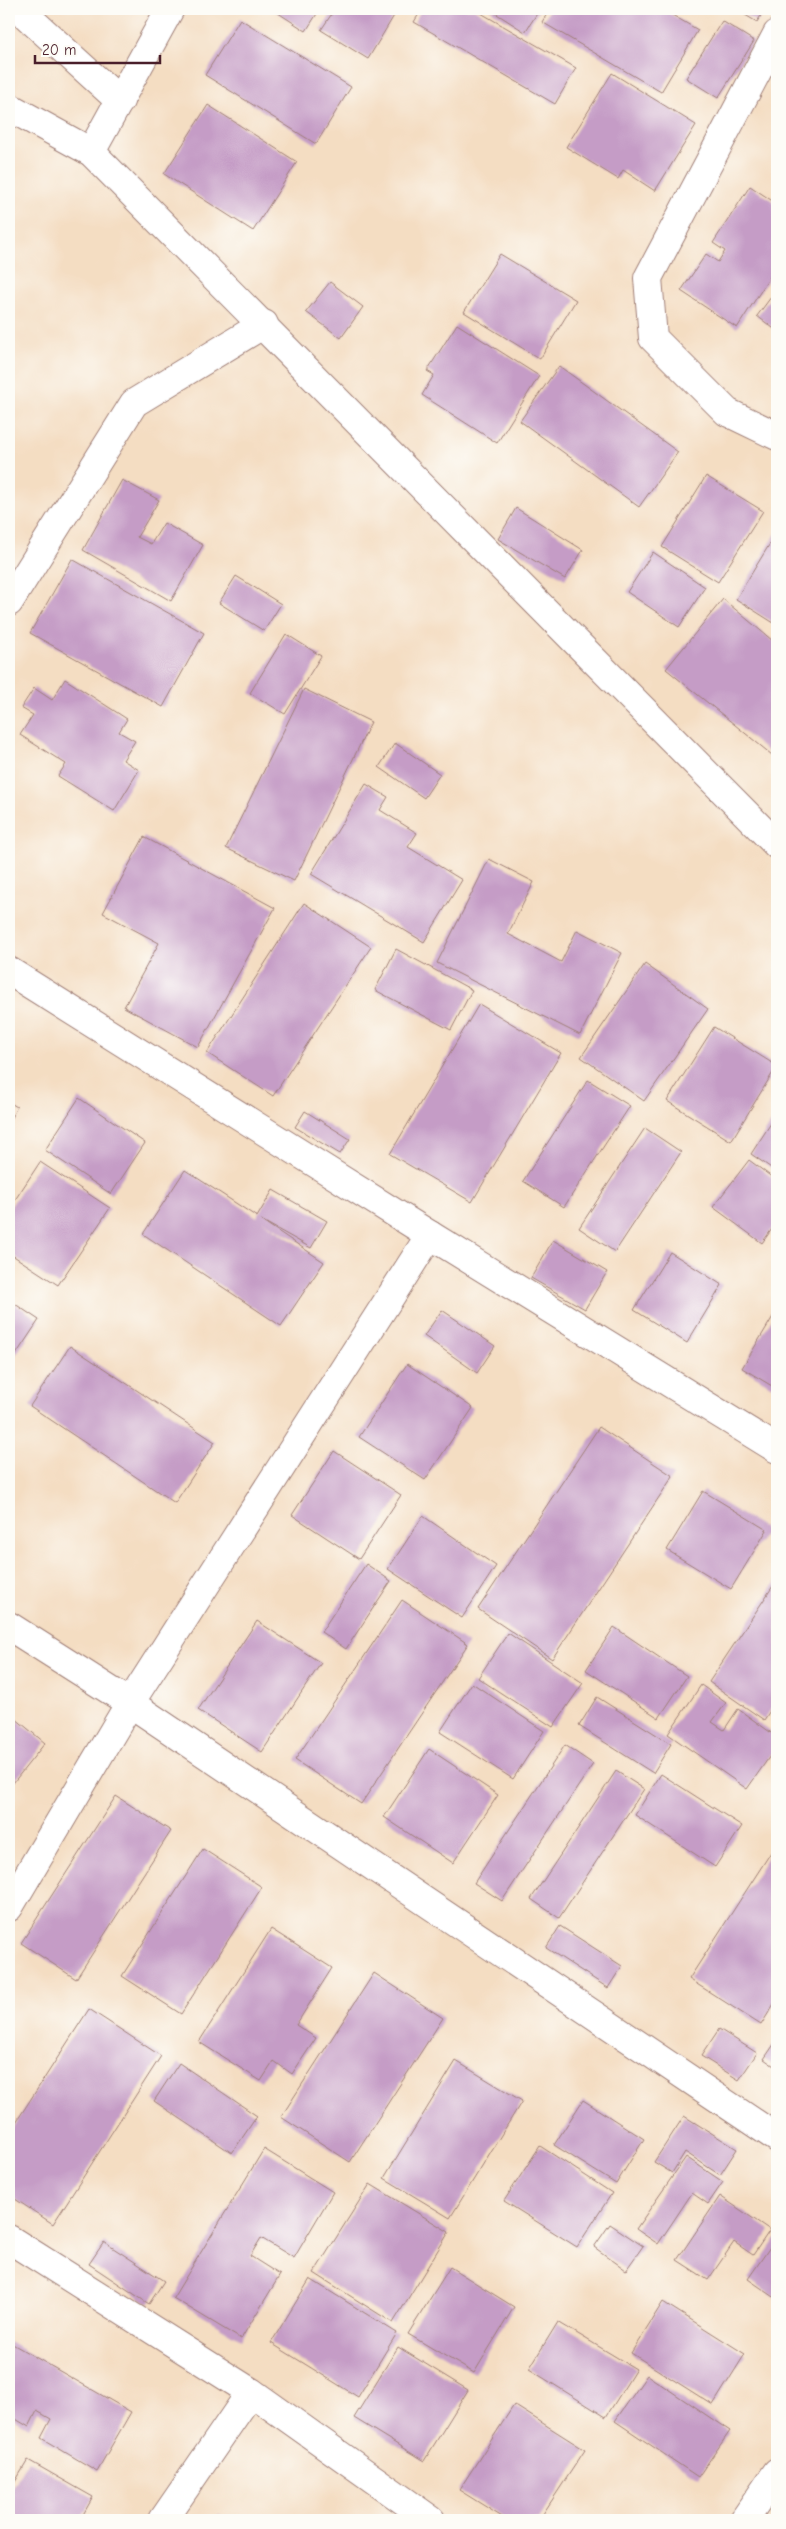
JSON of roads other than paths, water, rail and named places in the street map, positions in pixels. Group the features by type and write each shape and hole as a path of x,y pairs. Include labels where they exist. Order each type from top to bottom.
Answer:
{"street":[{"path":"19,9 120,101"},
{"path":"91,152 170,9"},
{"path":"777,34 648,278 653,338 727,412 777,436"},
{"path":"9,107 91,152 264,324 777,845"},
{"path":"9,602 134,403 264,324"},
{"path":"9,971 430,1236 777,1449"},
{"path":"9,1907 130,1703 430,1236"},
{"path":"9,1626 130,1703 777,2138"},
{"path":"9,2238 251,2392 431,2520"},
{"path":"163,2520 251,2392"},
{"path":"744,2520 777,2472"}]}
